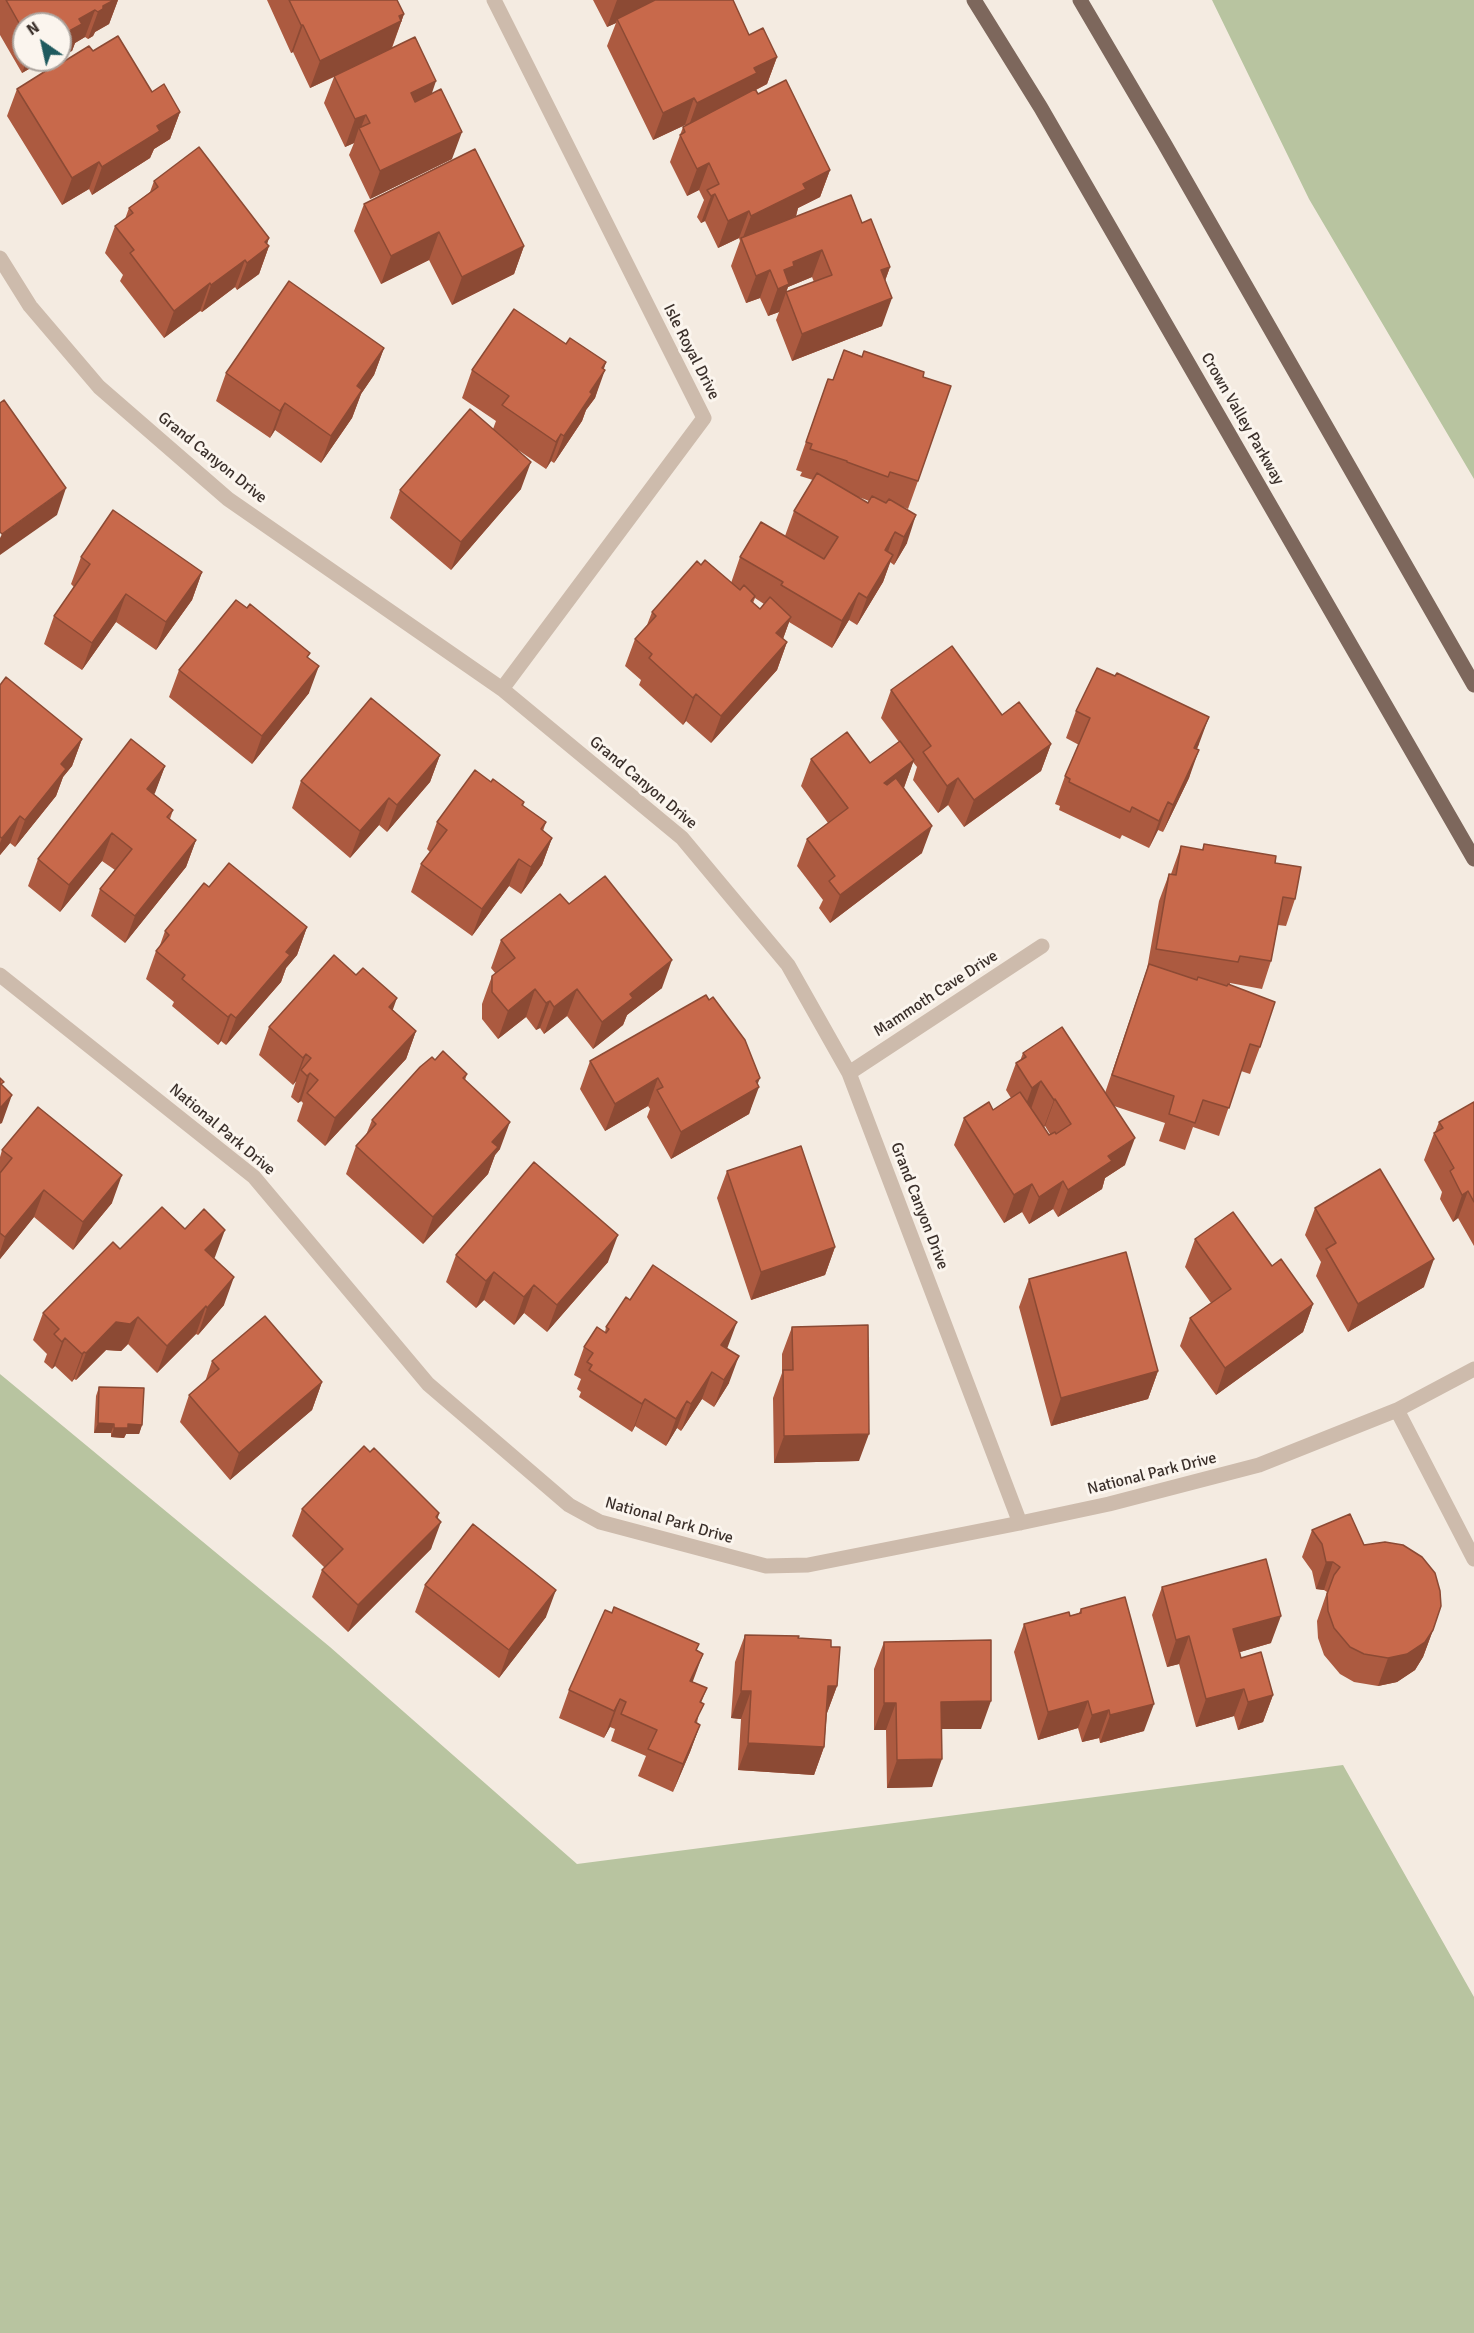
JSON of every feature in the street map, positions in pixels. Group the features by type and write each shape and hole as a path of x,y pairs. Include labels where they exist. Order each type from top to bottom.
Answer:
{"main road":[{"name":"Crown Valley Parkway","path":"975,0 1041,108 1474,859"},
{"path":"1080,0 1159,133 1474,686"}],"street":[{"name":"Isle Royal Drive","path":"494,0 704,418 502,689"},
{"name":"Grand Canyon Drive","path":"0,258 30,306 99,387 220,492 502,689 682,838 788,965 849,1073 1020,1523"},
{"name":"Mammoth Cave Drive","path":"849,1073 1042,946"},
{"name":"National Park Drive","path":"0,975 254,1177 428,1384 569,1504 594,1519 766,1566 808,1565 1020,1523 1109,1504 1259,1465 1397,1410 1474,1369"},
{"path":"1397,1410 1474,1559"}],"green space":[{"path":"1212,0 1474,0 1474,479 1309,199"},
{"path":"0,1374 330,1647 577,1864 1343,1765 1474,1997 1474,2333 0,2333"}],"building":[{"path":"6,0 114,0 98,12 95,10 79,19 82,24 72,29 72,12 13,12"},
{"path":"289,0 397,0 404,14 399,16 401,21 320,61"},
{"path":"655,0 733,0 749,35 763,28 777,57 754,68 757,73 697,103 694,98 663,113 617,19"},
{"path":"118,36 152,92 164,84 180,112 157,126 160,131 102,167 99,162 72,178 17,89 44,72 72,72 72,56 89,46 93,51"},
{"path":"415,37 436,81 411,93 415,102 441,89 462,132 380,171 359,128 370,123 366,115 355,119 334,76"},
{"path":"786,80 830,170 803,184 806,189 751,216 749,211 728,221 715,194 711,196 707,190 719,184 709,163 697,169 680,135 685,132 683,127 755,89 758,94"},
{"path":"199,147 269,238 265,242 269,246 247,263 245,260 211,285 210,283 174,311 130,253 134,250 115,226 133,213 129,208 158,187 154,181"},
{"path":"475,149 524,246 462,277 439,232 391,256 364,204"},
{"path":"851,195 862,223 871,219 890,267 881,270 892,298 802,334 786,292 832,275 822,250 793,262 794,266 784,270 789,284 778,289 770,270 756,276 741,238"},
{"path":"289,281 384,348 357,386 362,390 331,436 285,403 280,411 226,373"},
{"path":"514,309 566,344 570,338 606,362 602,368 605,370 590,392 592,394 564,436 561,434 556,442 502,405 509,396 472,370"},
{"path":"844,350 862,357 864,351 924,372 923,377 951,386 918,481 890,472 888,477 810,449 812,444 806,442 828,379 833,380"},
{"path":"4,400 66,488 2,534 0,532 0,403"},
{"path":"470,409 531,462 461,542 400,490"},
{"path":"817,473 868,503 872,496 886,503 889,499 916,515 904,537 895,532 885,550 893,555 867,598 859,593 842,621 781,585 783,582 740,557 761,522 824,559 838,537 794,511"},
{"path":"113,510 202,572 166,622 126,594 92,643 54,616 90,564 81,557"},
{"path":"705,560 740,590 744,585 755,596 751,601 760,609 770,597 791,617 776,633 787,642 721,716 696,694 693,698 649,658 652,654 635,639 656,616 652,612 697,561 701,565"},
{"path":"236,600 247,608 250,604 310,653 307,657 319,666 262,736 179,670"},
{"path":"952,646 1002,715 1019,702 1051,744 974,800 958,778 947,786 923,752 931,746 891,690"},
{"path":"1097,668 1115,676 1117,673 1209,717 1194,748 1199,750 1173,805 1168,802 1159,821 1132,807 1130,812 1069,782 1070,779 1065,776 1090,718 1076,711"},
{"path":"6,677 82,739 61,764 66,769 25,820 20,816 2,838 0,837 0,685"},
{"path":"371,698 440,755 397,805 389,798 360,831 301,781"},
{"path":"847,732 870,763 900,741 914,760 884,783 887,785 896,778 932,826 840,895 829,881 835,876 807,839 848,808 811,759"},
{"path":"131,739 165,766 147,789 173,810 167,817 196,840 135,916 100,889 132,849 112,833 69,885 38,859"},
{"path":"475,770 491,782 493,779 524,802 522,805 546,822 541,829 552,838 531,867 519,859 482,909 421,864 447,830 437,822"},
{"path":"1204,844 1276,856 1275,863 1301,867 1295,899 1283,897 1271,961 1240,956 1238,962 1156,949 1169,874 1176,875 1181,846 1203,850"},
{"path":"229,863 307,927 286,952 290,955 236,1018 231,1014 228,1017 182,979 185,975 156,951 169,935 165,931 204,883 209,887"},
{"path":"605,876 672,960 630,994 633,998 602,1022 577,989 554,1007 550,1001 546,1003 535,989 508,1011 492,992 492,976 515,958 501,940 560,894 569,904"},
{"path":"334,955 356,975 363,968 397,998 389,1007 416,1031 335,1118 307,1093 318,1080 310,1073 307,1076 301,1070 311,1058 306,1054 303,1058 269,1027"},
{"path":"1149,964 1197,980 1198,977 1227,986 1228,984 1275,1002 1260,1047 1250,1044 1229,1108 1203,1100 1195,1123 1169,1114 1174,1096 1112,1075"},
{"path":"706,995 709,1000 713,997 745,1040 760,1078 756,1081 759,1087 681,1132 657,1090 663,1087 658,1078 615,1104 590,1061"},
{"path":"1062,1027 1135,1138 1108,1156 1112,1161 1068,1190 1063,1181 1039,1197 1032,1184 1014,1195 964,1118 989,1102 993,1110 1020,1092 1049,1135 1055,1132 1056,1134 1071,1124 1041,1081 1032,1088 1016,1063 1026,1057 1023,1053"},
{"path":"443,1051 467,1074 463,1078 510,1122 492,1142 498,1147 433,1217 356,1146 376,1124 372,1120 420,1067 432,1057 435,1060"},
{"path":"0,1078 4,1082 1,1084 12,1095 0,1108"},
{"path":"1474,1102 1474,1202 1468,1191 1462,1195 1450,1171 1454,1168 1434,1133 1443,1128 1439,1122"},
{"path":"38,1107 122,1175 83,1222 44,1190 5,1237 0,1233 0,1173 12,1158 2,1150"},
{"path":"801,1146 835,1247 761,1272 727,1171"},
{"path":"534,1162 618,1235 557,1305 534,1285 524,1297 494,1272 486,1281 456,1255"},
{"path":"1380,1169 1434,1259 1358,1304 1326,1249 1336,1243 1315,1208"},
{"path":"162,1207 185,1229 204,1209 225,1230 205,1250 234,1277 207,1308 206,1306 167,1346 138,1317 130,1324 116,1322 86,1353 82,1354 65,1338 62,1342 54,1334 59,1329 43,1313 113,1242 120,1249"},
{"path":"1233,1212 1272,1266 1281,1259 1313,1304 1225,1368 1190,1318 1231,1289 1195,1239"},
{"path":"1126,1252 1158,1371 1061,1398 1029,1279"},
{"path":"653,1265 737,1322 721,1345 739,1356 724,1380 712,1372 691,1404 687,1401 676,1419 645,1399 642,1404 589,1370 592,1365 587,1362 593,1353 584,1347 597,1327 606,1333 609,1329 606,1327 626,1297 630,1300"},
{"path":"265,1316 322,1382 239,1453 189,1395 219,1369 212,1361"},
{"path":"868,1325 869,1434 784,1436 783,1370 793,1370 792,1327"},
{"path":"99,1387 144,1388 142,1425 128,1424 128,1428 114,1428 114,1424 98,1423"},
{"path":"364,1446 370,1452 374,1448 439,1513 436,1517 441,1522 358,1605 322,1570 343,1549 302,1509"},
{"path":"1350,1514 1364,1545 1385,1542 1403,1545 1422,1557 1435,1573 1441,1606 1433,1630 1425,1642 1407,1654 1388,1658 1364,1654 1350,1647 1334,1628 1328,1611 1327,1594 1334,1575 1340,1567 1333,1562 1326,1562 1322,1544 1312,1530"},
{"path":"473,1524 556,1590 509,1650 425,1585"},
{"path":"1266,1559 1281,1616 1233,1629 1241,1658 1261,1652 1273,1695 1248,1702 1244,1689 1206,1699 1189,1636 1176,1640 1162,1587"},
{"path":"1125,1597 1154,1704 1110,1715 1109,1710 1092,1715 1088,1701 1048,1712 1024,1624 1069,1612 1070,1616 1081,1613 1081,1609"},
{"path":"614,1607 699,1644 696,1650 703,1654 690,1681 707,1688 700,1702 704,1704 695,1722 700,1725 683,1764 648,1749 657,1730 621,1714 626,1702 620,1699 614,1711 569,1690 605,1610 612,1613"},
{"path":"745,1635 799,1636 798,1638 831,1640 831,1647 840,1647 837,1686 828,1686 824,1747 748,1743 751,1691 741,1691"},
{"path":"991,1640 991,1701 941,1702 942,1759 897,1760 896,1703 884,1703 884,1642"}]}
